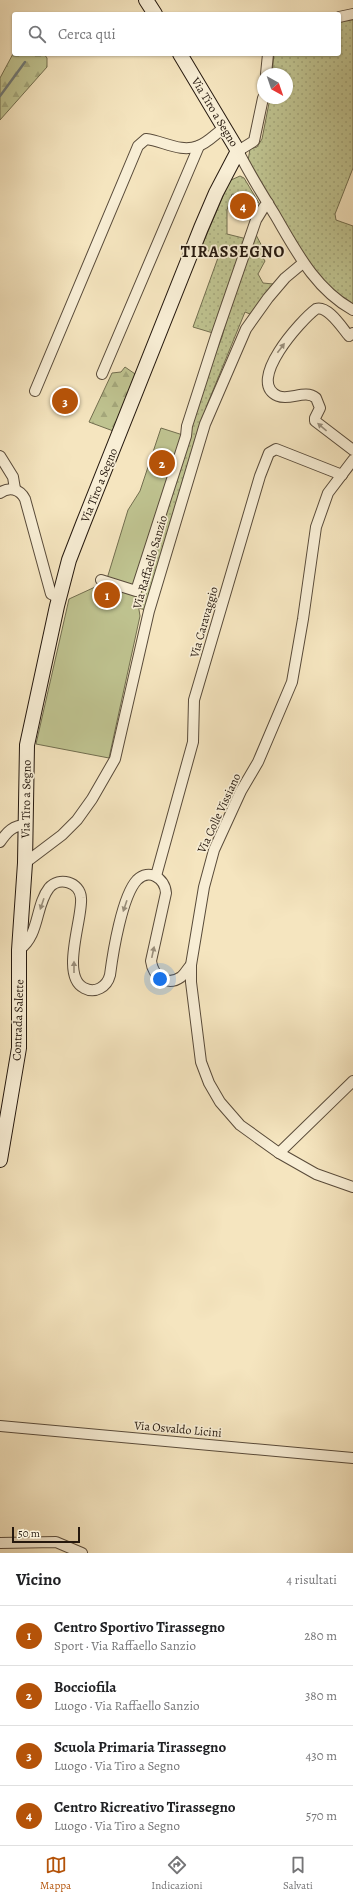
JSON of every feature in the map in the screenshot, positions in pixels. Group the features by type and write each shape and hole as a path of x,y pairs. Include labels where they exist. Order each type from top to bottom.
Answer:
{"main road":[{"path":"146,0 154,12"},
{"name":"Via Tiro a Segno","path":"20,950 25,863 27,745 59,598 69,560 201,228 216,193 238,151 181,56"},
{"name":"Contrada Salette","path":"0,1160 19,1048 20,950"}],"street":[{"path":"341,17 353,14"},
{"path":"267,68 268,56"},
{"path":"262,104 254,141 238,151 303,263 325,290 338,302 353,310"},
{"path":"35,391 138,146 146,139 158,140 183,149 199,146 224,128"},
{"path":"102,374 199,146"},
{"path":"100,580 136,591 186,436 187,426 216,336 256,220 268,203"},
{"name":"Via Raffaello Sanzio","path":"25,863 62,835 77,820 92,799 115,759 149,611 205,424 246,329 268,298 285,278 303,263"},
{"path":"352,337 326,310 320,308 316,309 279,350 271,364 268,381 271,391 276,396 287,397 308,394 316,398 320,408 315,421 353,450"},
{"name":"Via Caravaggio","path":"156,876 193,742 194,700 260,476 269,453 276,449 342,475"},
{"path":"0,456 12,477 15,489"},
{"name":"Via Colle Vissiano","path":"353,460 328,494 316,527 303,619 292,682 258,762 241,791 214,850 204,887 191,965 192,1002 201,1062 209,1083 220,1102 240,1125 279,1153 316,1174 353,1187"},
{"path":"0,493 7,489 15,489 20,492 25,499 51,594 59,598"},
{"path":"0,842 12,828 18,825 26,825"},
{"path":"20,950 28,942 47,891 56,883 69,882 79,890 81,897 74,950 75,977 78,984 86,989 100,988 109,979 124,906 134,884 143,876 156,876 164,883 166,893 152,956 152,967 158,977 170,981 180,978 191,965"},
{"path":"279,1153 353,1081"},
{"name":"Via Osvaldo Licini","path":"0,1426 353,1458"},
{"path":"0,1543 56,1542 82,1553"}],"green space":[{"path":"353,14 353,168 335,214 336,220 353,226 353,305 341,299 328,287 307,260 248,161 250,149 257,147 262,139 269,104 293,104 293,68 273,68 274,56 341,56 341,17"},
{"path":"12,56 46,56 47,58 47,67 0,120 0,78"},
{"path":"240,176 244,178 259,203 232,194 227,210 227,234 247,239 213,333 193,327 219,255 201,248 229,182"},
{"path":"255,233 265,252 261,255 265,261 258,274 263,283 273,284 250,314 245,312 207,405 205,424 149,611 135,607 136,591 187,426 222,337 237,282"},
{"path":"125,367 138,376 116,432 89,422 112,373 121,372"},
{"path":"161,428 186,436 136,591 140,616 109,758 36,744 69,599 106,582 128,510 140,491"}],"waterway":[{"path":"0,96 25,62"}],"place":[{"name":"Centro Ricreativo Tirassegno","path":"243,206"},
{"name":"Scuola Primaria Tirassegno","path":"65,401"},
{"name":"Bocciofila","path":"162,463"},
{"name":"Centro Sportivo Tirassegno","path":"107,595"}],"district":[{"name":"TIRASSEGNO","path":"233,252"}]}
